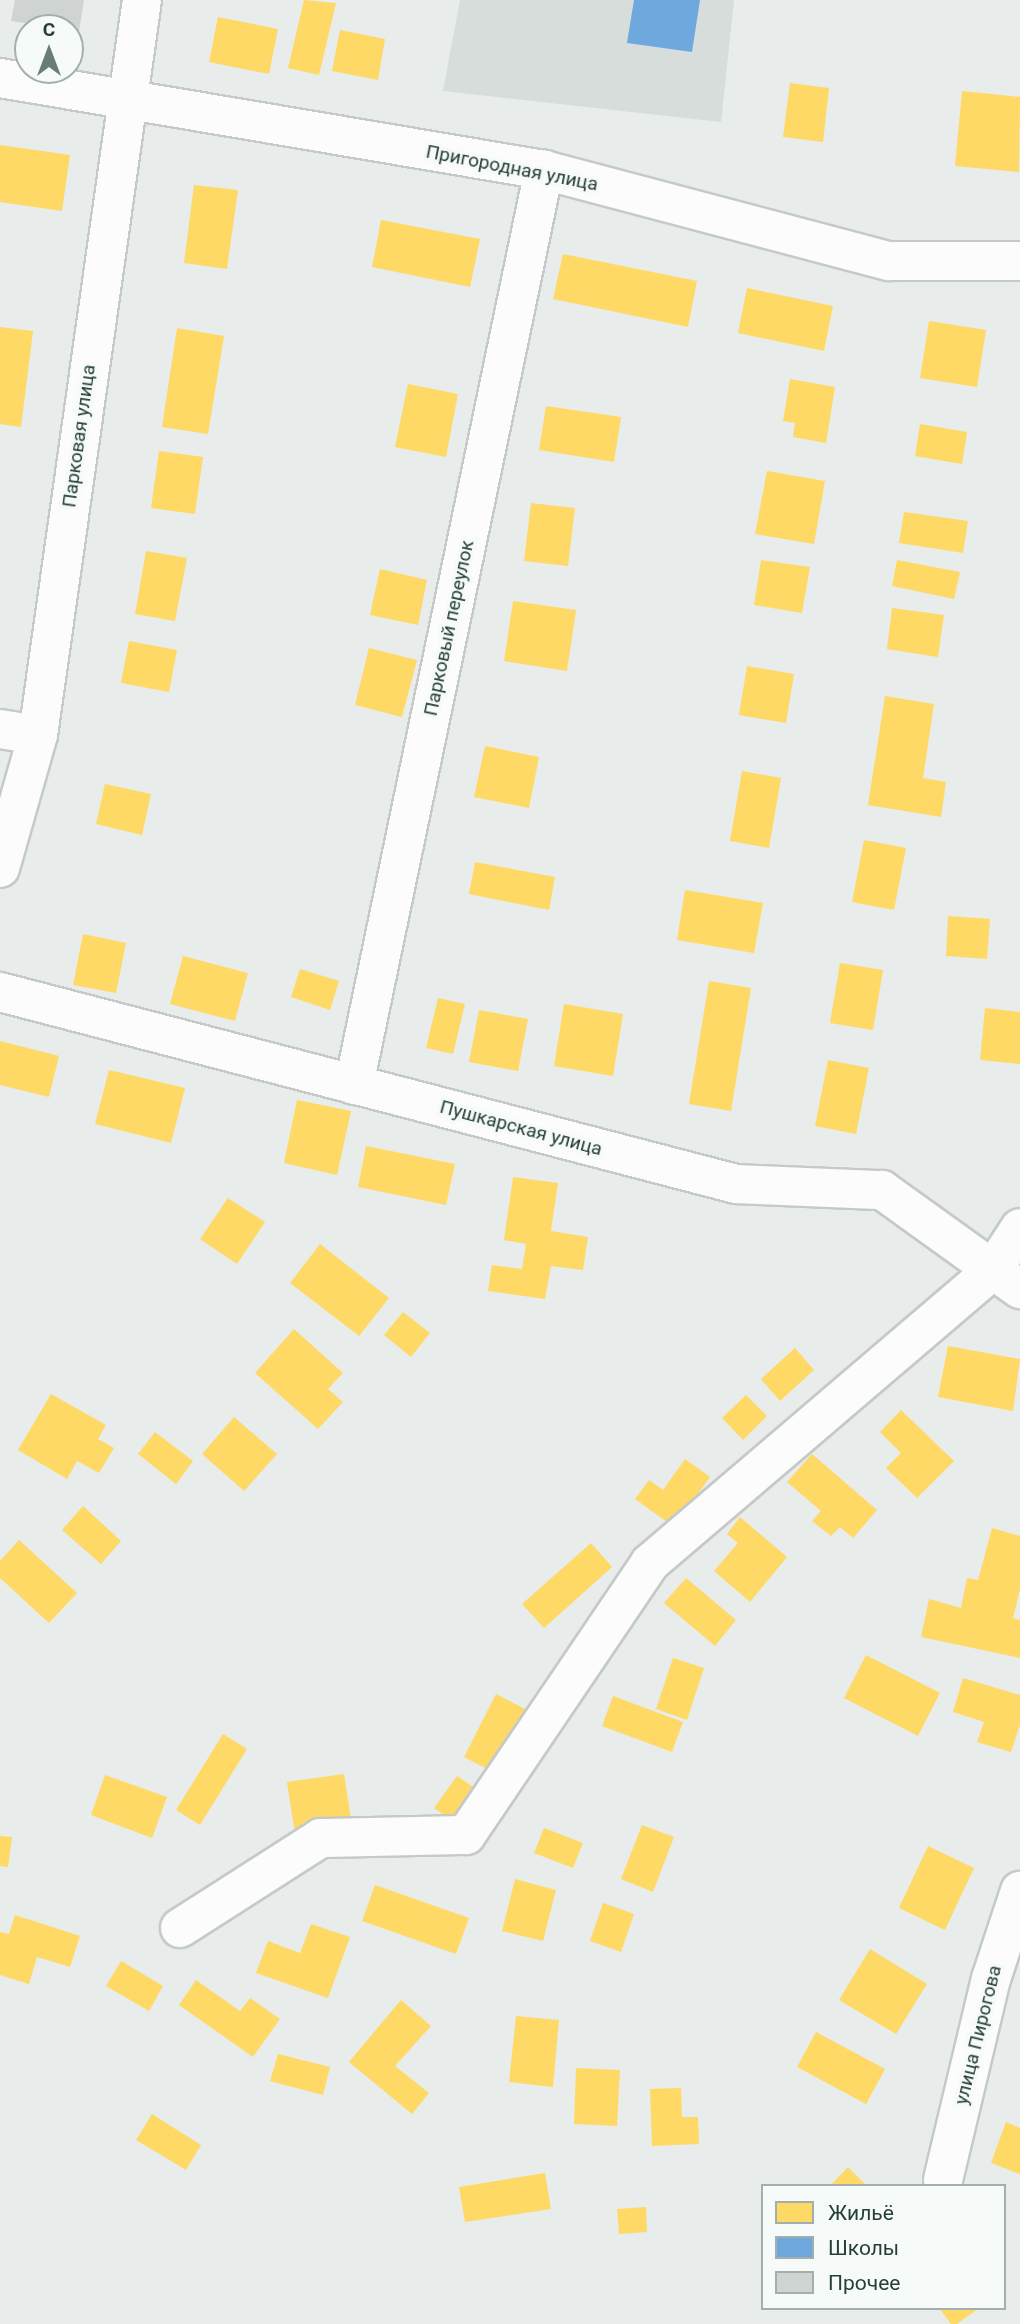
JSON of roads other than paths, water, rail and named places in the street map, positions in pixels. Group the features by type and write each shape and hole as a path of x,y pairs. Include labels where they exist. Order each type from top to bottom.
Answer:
{"street":[{"name":"Парковая улица","path":"0,868 38,735 126,98 142,0"},
{"name":"Пригородная улица","path":"0,78 544,170 889,261 1020,261"},
{"name":"Парковый переулок","path":"354,1085 544,170"},
{"path":"0,729 38,735"},
{"name":"Пушкарская улица","path":"0,992 736,1184 882,1190 1006,1280"},
{"path":"180,1928 321,1838 466,1835 650,1563 1006,1280 1020,1228"},
{"name":"улица Пирогова","path":"943,2180 1005,1984 1020,1891"}]}
